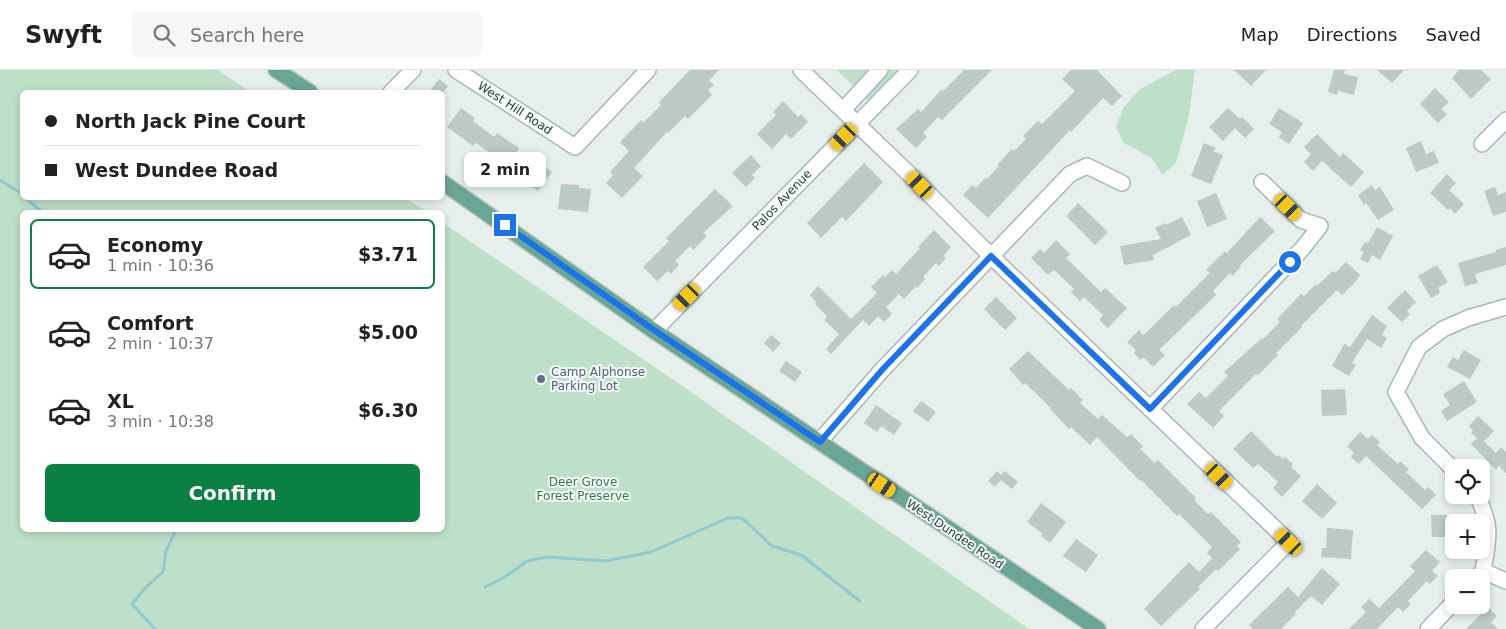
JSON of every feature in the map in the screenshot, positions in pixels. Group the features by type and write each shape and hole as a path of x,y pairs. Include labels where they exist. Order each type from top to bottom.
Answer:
{"main road":[{"path":"276,70 307,90"},
{"name":"West Dundee Road","path":"445,184 654,330 1098,629"}],"street":[{"path":"393,90 413,70"},
{"name":"West Hill Road","path":"456,70 575,147 648,70"},
{"path":"801,70 991,256 1289,542 1203,629"},
{"path":"843,110 880,70"},
{"name":"Palos Avenue","path":"654,330 910,70"},
{"path":"1482,144 1506,120"},
{"path":"820,442 882,370 1070,174 1087,166 1122,183"},
{"path":"1150,409 1302,249 1320,226 1301,220 1262,182"},
{"path":"1445,461 1422,438 1396,392 1419,348 1443,328 1468,318 1506,308"},
{"path":"1481,504 1486,515 1489,537 1481,569"},
{"path":"1490,577 1506,581"},
{"path":"1428,629 1445,611"}],"green space":[{"name":"Deer Grove Forest Preserve","path":"0,70 218,70 248,90 20,90 20,200 408,200 425,210 20,210 20,532 445,532 445,224 678,383 1029,629 0,629"},
{"path":"837,70 897,70 868,100"},
{"path":"1176,70 1195,70 1189,115 1176,163 1162,175 1152,158 1124,143 1116,127 1123,108 1140,89"}],"building":[{"path":"690,70 719,70 709,80 714,85 708,90 712,95 688,119 685,116 667,132 634,168 643,176 622,198 606,183 613,175 610,172 629,151 620,142 641,120 644,122 661,105 659,102"},
{"path":"964,70 992,70 942,120 938,117 923,133 927,137 916,148 896,129 918,109 921,112 942,89 943,91"},
{"path":"1071,70 1097,70 1122,96 1112,106 1103,98 1071,132 1070,130 988,218 963,195 972,185 976,188 985,178 987,179 1012,149 1014,151 1026,139 1023,136 1038,121 1042,124 1075,91 1062,79"},
{"path":"1234,70 1266,70 1251,86"},
{"path":"1334,70 1345,70 1344,74 1358,77 1354,95 1338,91 1337,95 1328,92"},
{"path":"1377,70 1404,70 1392,83"},
{"path":"1459,70 1481,70 1491,79 1471,99 1452,78"},
{"path":"439,79 448,86 445,90 431,90"},
{"path":"1435,88 1449,102 1441,109 1447,114 1438,123 1420,104"},
{"path":"783,101 798,117 801,114 808,122 791,139 786,134 772,149 757,134 776,115 773,112"},
{"path":"461,108 475,118 473,121 494,137 497,133 519,148 517,152 540,168 542,165 552,172 538,191 495,159 496,157 476,143 473,146 447,127"},
{"path":"1228,108 1240,119 1242,117 1254,129 1245,138 1235,128 1223,141 1209,127"},
{"path":"1279,108 1303,123 1289,144 1279,137 1282,132 1269,124"},
{"path":"1317,134 1340,157 1343,153 1364,172 1351,187 1322,161 1313,171 1304,162 1311,154 1304,147"},
{"path":"1421,141 1426,154 1434,151 1439,163 1416,172 1406,148"},
{"path":"1204,143 1216,148 1213,151 1223,155 1211,184 1191,176"},
{"path":"751,155 761,166 752,175 755,178 746,187 732,173"},
{"path":"864,163 883,182 846,221 842,217 821,238 807,223"},
{"path":"1447,174 1456,183 1449,190 1464,204 1455,214 1430,193"},
{"path":"561,184 579,185 579,188 591,189 588,212 558,209"},
{"path":"1372,185 1375,190 1380,187 1394,210 1378,220 1366,203 1364,205 1358,195"},
{"path":"1495,187 1498,195 1506,192 1506,212 1493,216 1484,191"},
{"path":"715,189 733,206 703,233 707,236 693,250 690,246 675,261 679,265 671,274 668,271 657,281 643,267 669,241 666,238"},
{"path":"1216,193 1227,219 1207,227 1197,201"},
{"path":"1078,203 1108,232 1095,245 1066,216"},
{"path":"1182,217 1191,235 1153,255 1154,260 1124,265 1120,246 1161,239 1155,228"},
{"path":"1260,217 1275,231 1240,265 1233,276 1230,273 1213,291 1216,295 1159,350 1165,355 1153,367 1143,357 1140,360 1134,353 1136,350 1127,342 1139,330 1143,335 1146,333 1174,305 1176,307 1210,273 1206,270 1225,251 1227,253"},
{"path":"1377,227 1393,236 1380,260 1372,255 1368,263 1360,259 1364,252 1360,250 1365,242 1368,243"},
{"path":"934,230 951,247 943,256 946,258 939,266 936,263 923,277 925,279 917,288 916,286 904,299 899,294 886,307 892,314 884,322 878,316 869,326 863,320 831,354 826,349 839,334 824,320 827,316 815,304 816,302 810,295 818,286 851,319 877,293 871,287 883,275 885,277 892,270 896,274"},
{"path":"1056,240 1070,254 1066,258 1101,292 1105,288 1127,308 1108,328 1099,320 1103,315 1084,297 1080,301 1071,292 1074,289 1054,270 1048,275 1031,258 1040,249 1044,253"},
{"path":"1506,247 1506,265 1475,274 1478,283 1465,286 1458,263 1496,252 1496,250"},
{"path":"1346,262 1360,275 1357,280 1342,295 1337,290 1301,326 1276,353 1278,355 1219,411 1224,416 1213,428 1187,404 1199,392 1206,398 1228,376 1224,372 1280,322 1277,319 1301,294 1304,296 1316,284 1317,286 1333,271 1335,273"},
{"path":"1437,265 1448,282 1438,288 1440,293 1431,298 1418,276"},
{"path":"1405,290 1416,302 1407,311 1410,314 1402,322 1387,308"},
{"path":"996,297 1017,318 1005,330 984,309"},
{"path":"1372,315 1387,326 1382,335 1387,338 1381,348 1367,339 1352,363 1356,365 1349,376 1332,366 1344,344 1350,347"},
{"path":"771,335 781,343 773,352 764,343"},
{"path":"1464,350 1481,360 1470,379 1447,367 1453,357 1458,360"},
{"path":"1028,351 1069,390 1071,388 1083,400 1080,403 1098,419 1102,415 1127,437 1131,434 1143,446 1140,449 1155,463 1158,460 1196,498 1194,500 1208,514 1211,512 1241,542 1237,546 1240,549 1218,571 1216,569 1198,587 1200,589 1161,626 1144,609 1189,562 1199,572 1212,558 1207,553 1212,547 1179,514 1177,516 1140,481 1097,437 1090,445 1071,427 1069,429 1051,408 1025,383 1023,385 1009,369"},
{"path":"786,361 802,372 795,382 779,371"},
{"path":"1464,381 1477,402 1447,421 1441,411 1450,405 1443,394"},
{"path":"1345,389 1347,415 1322,416 1321,390"},
{"path":"921,401 936,412 928,422 913,411"},
{"path":"876,405 902,423 894,435 881,426 877,432 864,423"},
{"path":"1478,416 1494,431 1484,441 1496,453 1501,447 1506,452 1506,473 1499,466 1496,470 1490,464 1490,459 1485,459 1471,444 1477,438 1471,433 1473,431 1469,426"},
{"path":"1251,431 1277,457 1279,455 1283,459 1285,457 1293,464 1291,467 1301,476 1282,497 1273,488 1278,482 1258,464 1253,468 1233,449"},
{"path":"1360,432 1368,439 1372,435 1380,442 1377,445 1398,464 1400,461 1409,469 1406,472 1425,490 1428,487 1436,495 1422,509 1366,456 1359,464 1351,457 1354,453 1347,446"},
{"path":"997,471 1001,475 1005,471 1018,482 1012,489 1001,480 995,487 988,481"},
{"path":"1317,484 1337,503 1322,519 1302,501"},
{"path":"1041,503 1066,522 1050,543 1041,536 1043,534 1027,522"},
{"path":"1431,515 1445,515 1445,537 1432,537"},
{"path":"1327,528 1353,530 1351,559 1321,557 1322,548 1326,548"},
{"path":"1076,539 1098,555 1086,572 1063,556"},
{"path":"1426,550 1440,562 1432,571 1438,576 1430,584 1427,581 1408,601 1411,604 1403,612 1398,607 1377,629 1349,629 1366,612 1361,607 1369,599 1379,608 1415,571 1410,566"},
{"path":"1322,568 1340,584 1322,605 1311,596 1281,629 1253,629 1249,625 1288,587 1298,597"},
{"path":"1490,609 1497,616 1491,622 1498,629 1466,629 1481,614 1490,614"}],"waterway":[{"path":"0,180 20,193"},
{"path":"28,200 40,210"},
{"path":"485,587 505,577 527,561 547,557 606,561 651,552 728,518 742,518 772,546 801,555 860,601"},
{"path":"155,629 132,604 146,587 163,572 166,551 175,532"}],"place":[{"name":"Camp Alphonse Parking Lot","path":"541,379"}],"route":[{"path":"505,225 654,330 820,442 882,370 991,256 1150,409 1290,262"}]}
